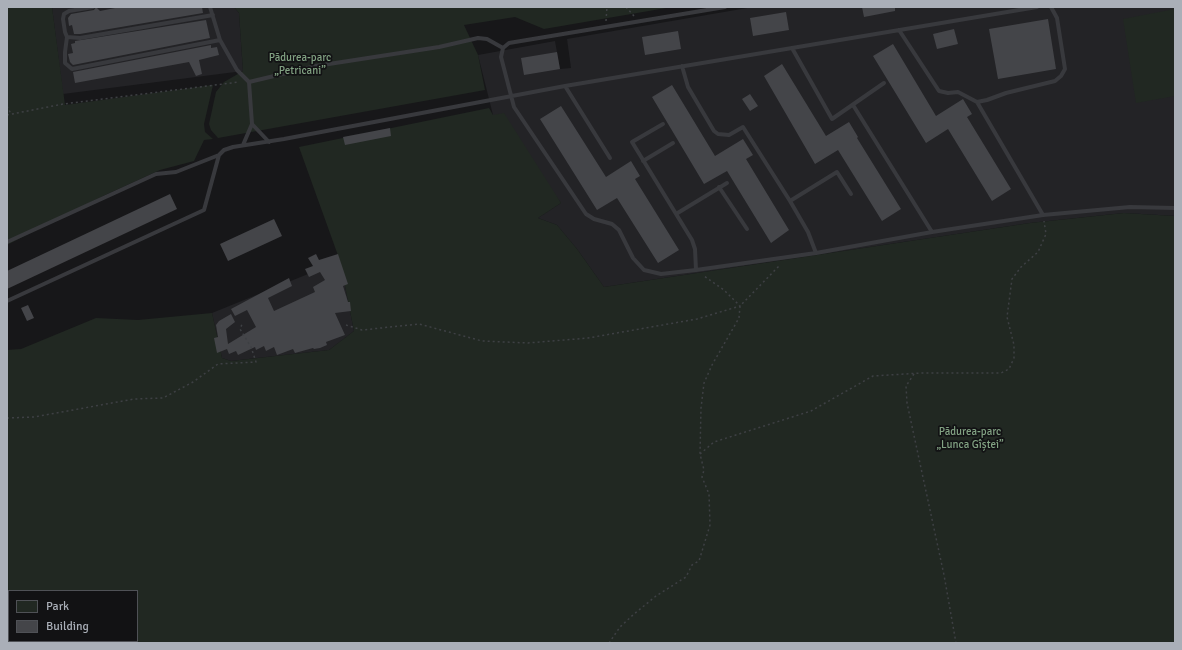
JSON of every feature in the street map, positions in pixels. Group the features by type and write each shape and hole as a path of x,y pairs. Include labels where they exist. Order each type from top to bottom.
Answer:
{"lane":[{"path":"92,7 69,11 64,14 64,32 68,37 80,38 213,15"},
{"path":"210,7 220,40 237,70 249,82 252,124 244,145"},
{"path":"725,7 509,43 503,48 500,57 514,107 586,214 594,219 612,224 619,230 633,258 644,270 662,274 696,270 816,253 932,232 1043,215 1130,207 1175,208"},
{"path":"7,242 156,174 176,172 219,155 224,150 244,145 269,142 565,86 1037,7"},
{"path":"977,102 1006,93 1055,82 1061,76 1065,68 1057,18 1051,7"},
{"path":"899,30 939,91 948,93 958,92 977,102 1043,215"},
{"path":"68,37 65,52 65,63 72,69 220,40"},
{"path":"249,82 316,66 439,47 478,38 487,39 503,48"},
{"path":"792,48 832,119 884,83"},
{"path":"682,66 688,87 714,131 718,134 729,135 743,127 808,232 816,253"},
{"path":"565,86 610,158"},
{"path":"853,105 932,232"},
{"path":"252,124 269,142"},
{"path":"663,124 632,142 694,245 696,270"},
{"path":"643,161 673,143"},
{"path":"7,301 204,210 219,155"},
{"path":"790,201 837,172 851,194"},
{"path":"676,214 727,182"},
{"path":"719,187 747,228"}],"path":[{"path":"605,27 607,7"},
{"path":"626,7 639,22"},
{"path":"7,115 64,104 231,82 249,82"},
{"path":"7,106 11,114"},
{"path":"700,454 714,442 811,411 873,376 1001,373 1009,369 1014,358 1014,345 1007,316 1012,279 1021,267 1038,252 1046,234 1043,215"},
{"path":"346,325 362,330 418,324 482,341 528,343 588,338 689,321 740,306 765,279 780,265 785,263"},
{"path":"609,643 620,627 634,614 656,596 686,577 692,565 698,561 710,525 709,494 702,477 704,470 700,454 701,408 704,383 712,365 740,318 740,306 724,290 696,270"},
{"path":"7,418 34,417 134,399 163,398 194,382 218,364 256,362 251,347 240,329 243,322"},
{"path":"914,374 906,386 907,403 944,575 956,643"}],"shaded area":[{"path":"52,7 234,7 239,13 243,71 63,94"},
{"path":"753,7 1175,7 1175,216 1124,213 1030,223 604,287 577,249 557,225 538,218 561,203 493,115 478,55 555,41 560,69 571,68 567,39"},
{"path":"340,261 354,331 329,350 231,361 222,358 212,313"}],"green space":[{"path":"7,7 52,7 65,105 213,85 204,124 205,132 213,139 204,140 194,161 160,170 103,196 7,245"},
{"name":"Pădurea-parc „Petricani”","path":"234,7 672,7 544,29 515,17 464,25 478,55 485,90 218,138 211,130 209,124 216,92 224,82 243,71 239,13"},
{"path":"1175,9 1175,96 1136,103 1123,19"},
{"name":"Pădurea-parc „Lunca Gîștei”","path":"489,108 493,115 504,113 561,203 538,218 557,225 577,249 604,287 1030,223 1124,213 1175,216 1175,643 7,643 7,350 21,349 96,318 138,320 212,313 222,358 231,361 329,350 354,331 340,261 299,147"}],"building":[{"path":"96,7 100,11 120,7 202,7 203,13 74,34 72,25 69,26 68,18 71,14 94,10"},
{"path":"862,7 895,7 895,11 864,17"},
{"path":"786,12 789,30 753,36 750,18"},
{"path":"1048,19 1056,69 998,79 989,29"},
{"path":"206,20 210,38 73,65 70,62 68,54 73,53 71,44 75,43 75,41"},
{"path":"954,29 958,44 937,49 933,34"},
{"path":"678,31 681,49 645,55 642,37"},
{"path":"893,44 936,116 963,99 972,114 967,117 1011,189 992,201 948,129 926,143 873,56"},
{"path":"211,45 211,48 217,47 219,55 199,60 202,74 196,76 189,62 75,83 73,72"},
{"path":"557,52 560,69 524,75 521,58"},
{"path":"782,64 826,136 849,122 858,137 857,138 901,209 882,221 838,150 815,164 764,76"},
{"path":"672,85 715,156 743,139 753,155 746,159 789,230 771,243 727,171 704,184 652,97"},
{"path":"750,94 758,106 750,111 742,99"},
{"path":"561,106 606,177 631,161 640,176 635,179 679,250 658,263 617,198 597,210 540,119"},
{"path":"390,128 391,136 345,145 343,137"},
{"path":"170,194 177,209 7,289 7,271"},
{"path":"274,219 282,236 228,261 220,244"},
{"path":"316,254 319,260 338,254 348,284 343,286 348,302 350,302 351,311 335,313 345,335 326,342 327,345 320,348 313,348 295,353 293,349 277,355 274,347 266,351 264,346 256,350 255,347 238,355 236,351 229,354 227,349 217,353 214,338 218,337 216,325 219,321 231,314 235,322 226,329 228,344 256,327 247,310 235,316 231,309 289,278 292,286 268,298 274,311 315,292 313,287 325,280 320,272 309,277 305,269 313,266 308,258"},
{"path":"28,305 34,318 27,321 21,308"}]}
